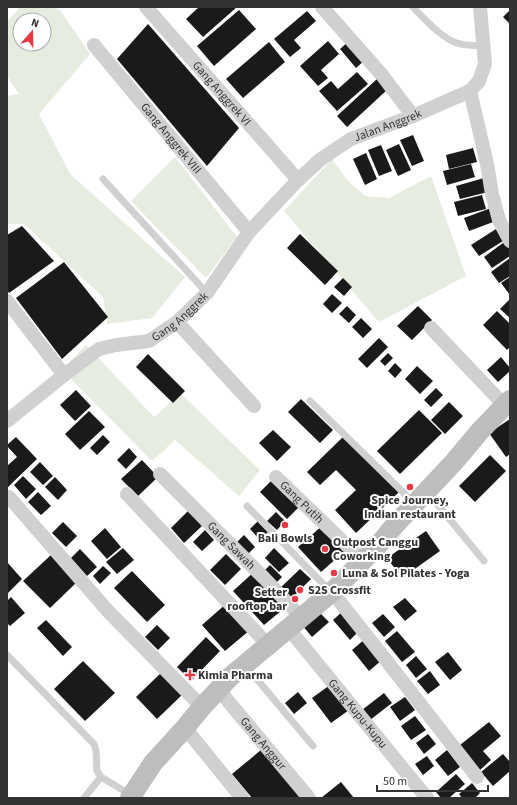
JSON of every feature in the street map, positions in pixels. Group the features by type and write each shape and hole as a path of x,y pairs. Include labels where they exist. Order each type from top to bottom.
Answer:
{"street":[{"name":"Gang Anggrek VI","path":"146,7 298,180"},
{"path":"322,7 382,75 413,116"},
{"path":"480,7 485,64 479,81 470,91 487,164 492,194 499,220 510,241"},
{"name":"Gang Anggrek VIII","path":"94,45 249,232"},
{"name":"Jalan Anggrek","path":"249,232 298,180 321,159 351,139 413,116 470,91"},
{"name":"Gang Anggrek","path":"7,421 64,375 100,350 116,345 150,341 177,322 207,293 249,232"},
{"path":"7,301 64,375"},
{"path":"177,322 254,406"},
{"path":"131,797 152,763 184,729 218,689 332,592 421,498 480,431 508,405 431,328"},
{"name":"Gang Sawah","path":"160,474 259,573 295,623"},
{"name":"Gang Putih","path":"276,477 363,561"},
{"path":"127,494 269,646"},
{"path":"9,497 107,610 202,707"},
{"path":"332,592 477,777"},
{"name":"Gang Kupu-Kupu","path":"295,623 427,798"},
{"name":"Gang Anggur","path":"218,689 308,798"},
{"path":"184,729 190,734 242,798"}],"lane":[{"path":"413,7 445,36 457,43 483,46"},
{"path":"102,179 207,293"},
{"path":"310,401 421,498 484,561"},
{"path":"247,506 332,592"},
{"path":"7,654 94,744 96,751 97,772 101,777 131,797"},
{"path":"245,665 313,746"},
{"path":"84,798 101,777"}],"shaded area":[{"path":"20,7 54,7 60,10 90,54 39,114 70,174 185,277 152,318 107,324 103,297 24,224 7,224 7,96 19,94 7,76 7,22 12,16 12,52 52,52 52,12 16,12"},
{"path":"175,157 237,237 206,278 131,201"},
{"path":"332,159 348,181 365,196 389,198 431,176 466,276 379,322 284,211"},
{"path":"86,345 154,417 181,394 260,470 239,496 175,440 152,461 62,370"}],"building":[{"path":"199,7 237,7 203,37 186,19"},
{"path":"239,10 256,29 214,66 197,46"},
{"path":"510,10 510,24 503,17"},
{"path":"307,11 316,21 294,40 301,48 290,57 274,39"},
{"path":"148,24 239,128 207,166 117,59"},
{"path":"328,41 339,54 321,70 328,78 318,86 300,66"},
{"path":"349,41 365,60 356,68 340,49"},
{"path":"269,42 285,62 243,98 226,79"},
{"path":"357,72 368,84 337,111 319,91 331,81 338,89"},
{"path":"378,78 388,89 347,127 337,116"},
{"path":"413,135 424,161 412,166 400,140"},
{"path":"399,144 411,170 398,176 386,150"},
{"path":"381,145 392,171 379,176 368,150"},
{"path":"473,148 477,162 449,169 446,155"},
{"path":"366,153 377,179 365,185 353,159"},
{"path":"471,164 475,177 447,185 443,171"},
{"path":"484,178 488,192 460,199 456,186"},
{"path":"482,195 486,209 458,216 454,202"},
{"path":"491,208 496,221 469,231 464,218"},
{"path":"22,226 54,261 9,293 7,290 7,235"},
{"path":"496,229 503,241 479,256 471,245"},
{"path":"300,234 338,271 325,285 287,248"},
{"path":"507,240 510,244 510,256 492,268 484,257"},
{"path":"510,258 510,276 499,283 491,272"},
{"path":"64,262 108,317 62,359 16,298"},
{"path":"510,277 510,295 501,283"},
{"path":"343,278 352,287 344,296 334,287"},
{"path":"332,294 342,303 332,313 323,304"},
{"path":"510,299 510,318 500,309"},
{"path":"347,306 356,315 349,323 339,314"},
{"path":"418,306 432,320 412,340 397,326"},
{"path":"497,311 510,324 510,347 507,350 483,325"},
{"path":"361,318 372,329 363,338 352,327"},
{"path":"379,338 388,347 367,368 358,359"},
{"path":"388,353 393,358 385,366 380,361"},
{"path":"148,354 185,391 173,403 136,367"},
{"path":"501,357 510,368 510,371 498,382 487,370"},
{"path":"395,363 402,370 395,378 388,371"},
{"path":"417,366 433,381 420,394 405,379"},
{"path":"436,388 443,395 431,407 424,400"},
{"path":"76,390 91,406 75,421 60,405"},
{"path":"301,399 333,430 320,443 288,412"},
{"path":"449,402 463,416 445,434 431,420"},
{"path":"419,410 442,433 400,474 377,451"},
{"path":"89,411 105,427 80,450 65,434"},
{"path":"510,419 510,454 506,457 489,433"},
{"path":"273,430 291,447 277,461 259,443"},
{"path":"103,435 110,442 97,455 90,448"},
{"path":"344,436 399,492 356,533 335,510 356,490 336,470 320,485 307,472"},
{"path":"16,437 37,459 7,488 7,466 17,457 7,445"},
{"path":"129,448 137,457 126,469 117,460"},
{"path":"490,455 506,471 475,502 459,486"},
{"path":"142,460 158,477 138,496 121,479"},
{"path":"40,462 53,476 43,485 30,472"},
{"path":"23,476 36,489 26,499 14,485"},
{"path":"55,477 67,490 58,500 45,487"},
{"path":"271,481 299,507 287,519 260,492"},
{"path":"38,492 51,506 41,515 28,502"},
{"path":"188,511 202,526 184,543 171,528"},
{"path":"276,512 285,521 277,530 267,521"},
{"path":"258,521 268,532 260,540 250,529"},
{"path":"63,522 77,536 66,547 52,533"},
{"path":"323,525 346,550 321,572 298,547"},
{"path":"105,528 121,547 107,559 91,541"},
{"path":"205,530 214,540 202,551 193,542"},
{"path":"426,531 440,551 402,578 387,558"},
{"path":"244,535 255,547 248,554 237,542"},
{"path":"123,548 134,560 117,574 106,562"},
{"path":"274,548 289,563 279,572 265,558"},
{"path":"80,549 97,567 87,576 71,558"},
{"path":"226,554 241,569 225,585 210,570"},
{"path":"51,555 77,582 50,608 23,581"},
{"path":"7,562 22,579 7,594"},
{"path":"270,565 282,577 275,584 263,572"},
{"path":"103,566 111,573 100,584 93,576"},
{"path":"300,569 311,579 289,601 278,590"},
{"path":"132,571 165,605 147,622 114,588"},
{"path":"255,571 287,606 264,625 233,591"},
{"path":"11,597 25,613 10,626 7,623 7,601"},
{"path":"405,598 417,611 405,621 393,607"},
{"path":"227,603 250,630 225,651 202,625"},
{"path":"318,611 329,622 312,637 302,625"},
{"path":"343,611 360,630 350,640 333,620"},
{"path":"383,614 395,627 384,637 372,623"},
{"path":"46,620 72,647 63,656 37,628"},
{"path":"157,625 170,638 158,650 145,637"},
{"path":"397,631 415,652 402,662 385,641"},
{"path":"206,637 220,651 191,681 177,667"},
{"path":"365,639 382,660 369,671 352,650"},
{"path":"448,652 462,670 450,680 435,662"},
{"path":"416,656 427,669 416,678 406,665"},
{"path":"83,661 115,693 85,721 54,689"},
{"path":"163,671 184,693 157,719 136,697"},
{"path":"430,671 440,685 428,694 417,681"},
{"path":"330,685 349,710 331,723 312,698"},
{"path":"298,692 307,703 294,714 285,703"},
{"path":"384,693 392,703 370,720 362,710"},
{"path":"405,697 415,710 400,721 390,707"},
{"path":"415,716 426,730 411,740 401,726"},
{"path":"489,722 501,736 483,751 491,760 480,770 460,745"},
{"path":"428,734 436,744 424,754 416,743"},
{"path":"261,750 301,798 252,798 232,774"},
{"path":"447,750 460,767 448,776 435,760"},
{"path":"503,754 510,762 510,771 493,786 481,772"},
{"path":"427,756 434,766 423,775 415,764"},
{"path":"456,774 465,784 449,798 441,798 436,792"},
{"path":"341,782 354,798 321,798"},
{"path":"472,783 480,793 475,798 462,798 459,794"}],"place":[{"name":"Spice Journey, Indian restaurant","path":"410,487"},
{"name":"Bali Bowls","path":"285,525"},
{"name":"Outpost Canggu Coworking","path":"325,549"},
{"name":"Luna & Sol Pilates - Yoga","path":"334,573"},
{"name":"S2S Crossfit","path":"300,590"},
{"name":"Setter rooftop bar","path":"295,599"},
{"name":"Kimia Pharma","path":"190,675"}]}
